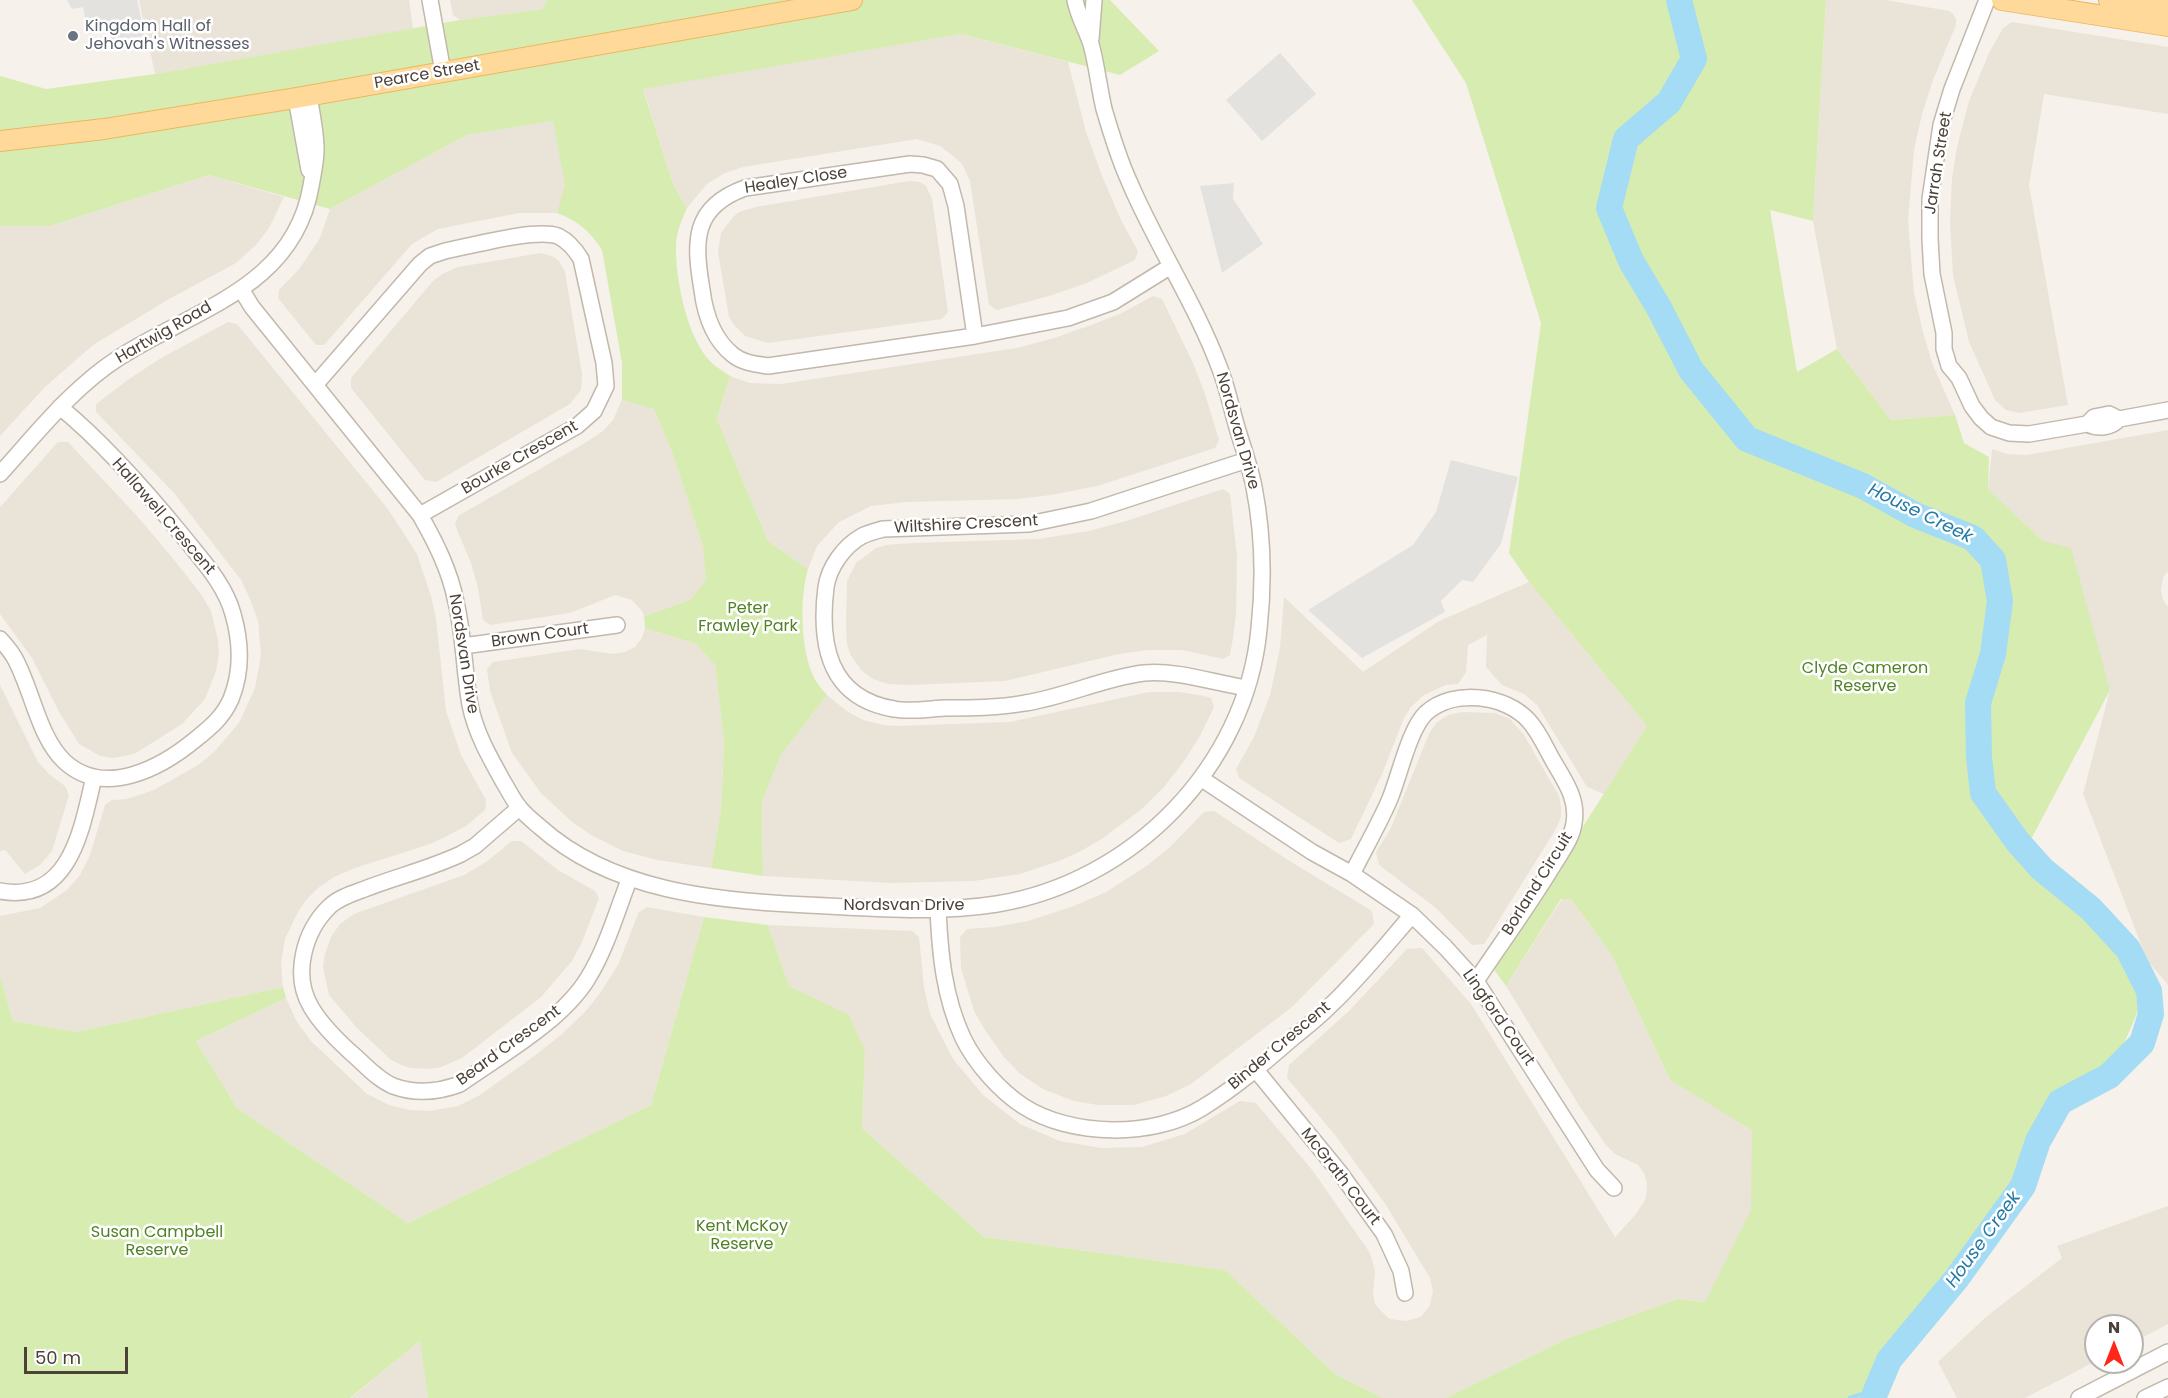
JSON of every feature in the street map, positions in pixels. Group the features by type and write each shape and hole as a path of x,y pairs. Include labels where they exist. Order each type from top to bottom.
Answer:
{"main road":[{"name":"Pearce Street","path":"0,141 104,129 303,97 852,0"},
{"path":"2001,0 2168,27"},
{"path":"2109,0 2168,10"}],"street":[{"path":"430,0 443,72"},
{"name":"Nordsvan Drive","path":"241,289 252,307 420,515 440,551 456,600 470,706 477,733 519,808 543,831 569,850 597,866 629,880 727,899 778,904 938,909 998,904 1046,892 1090,874 1132,848 1162,823 1202,779 1222,744 1247,688 1259,632 1261,567 1254,483 1220,368 1128,181 1105,111 1090,42 1078,14 1075,0"},
{"name":"Nordsvan Drive","path":"1090,42 1094,0"},
{"name":"Jarrah Street","path":"1987,0 1952,88 1941,125 1930,199 1929,239 1932,274 1944,333 1953,346 1959,363 1959,378 1972,406 1981,418 2000,431 2029,434 2087,424 2095,428 2113,425 2120,418 2168,410"},
{"name":"Hartwig Road","path":"0,474 60,407 96,374 119,357 241,289 266,271 287,248 302,220 311,185 316,150 303,97"},
{"name":"Healey Close","path":"975,336 956,206 950,184 937,169 910,164 745,188 721,199 705,219 700,231 696,255 704,307 711,326 721,343 733,355 742,360 768,366 975,336 1068,318 1113,302 1171,266"},
{"name":"Bourke Crescent","path":"315,385 420,264 430,256 445,251 541,233 557,236 575,249 581,259 604,363 606,386 602,398 594,411 577,426 420,515"},
{"name":"Hallawell Crescent","path":"0,639 14,656 47,736 56,752 76,770 94,777 111,778 143,772 158,766 186,748 217,722 230,700 238,678 239,655 232,612 224,590 155,502 76,420 60,407"},
{"name":"Wiltshire Crescent","path":"1247,460 1091,511 1029,524 883,529 862,536 846,548 835,562 827,579 824,623 826,649 836,674 857,695 895,709 983,708 1026,703 1125,676 1147,673 1169,674 1247,688"},
{"name":"Brown Court","path":"463,646 617,625"},
{"name":"Borland Circuit","path":"1352,874 1389,800 1416,727 1427,712 1443,703 1468,698 1500,701 1519,712 1531,723 1568,788 1575,807 1574,825 1568,841 1476,981"},
{"path":"0,891 27,891 43,885 57,874 72,856 80,838 94,777"},
{"name":"Lingford Court","path":"1202,779 1412,915 1476,981 1597,1170 1614,1188"},
{"name":"Beard Crescent","path":"519,808 475,846 461,854 339,899 322,914 308,936 303,956 302,976 310,1006 346,1049 380,1079 393,1086 410,1090 444,1090 460,1084 551,1020 572,999 588,978 611,929 629,880"},
{"name":"Binder Crescent","path":"938,909 939,945 952,1009 964,1040 979,1062 1002,1088 1024,1106 1049,1117 1085,1128 1114,1131 1179,1120 1201,1109 1256,1070 1332,1004 1412,915"},
{"name":"McGrath Court","path":"1256,1070 1341,1174 1384,1234 1401,1271 1405,1293"},
{"path":"2079,1398 2168,1352"},
{"path":"2145,1398 2168,1387"}],"shaded area":[{"path":"67,0 137,0 145,36 111,41 109,29 88,34 83,7 72,9"},
{"path":"139,0 409,0 413,29 155,74"},
{"path":"450,0 547,0 544,9 460,20 453,15"},
{"path":"1826,0 1886,0 1949,11 1956,19 1956,25 1933,80 1922,114 1914,150 1908,221 1914,293 1922,328 1932,363 1955,415 1891,420 1837,349 1813,221"},
{"path":"2012,22 2168,47 2168,114 2044,94 2029,185 2068,405 2019,413 2006,410 1995,400 1969,342 1953,275 1950,224 1952,178 1957,147 1969,101 1989,53 2003,28"},
{"path":"961,34 1068,62 1086,132 1102,176 1121,220 1138,251 1135,260 1087,283 997,310 989,305 970,181 962,164 953,156 940,146 917,139 743,167 725,173 707,184 687,208 673,184 643,88"},
{"path":"1280,53 1316,94 1262,141 1226,100"},
{"path":"553,121 566,185 557,213 519,213 438,229 412,244 324,345 316,345 278,298 279,290 300,268 320,238 330,209 467,135"},
{"path":"209,175 284,197 269,228 256,245 236,263 169,299 93,345 45,387 0,436 0,226 50,226"},
{"path":"909,181 920,182 926,186 932,199 948,312 942,319 768,343 745,336 735,326 729,317 718,252 721,233 739,212 756,207"},
{"path":"1234,183 1233,199 1263,244 1222,273 1200,186"},
{"path":"541,253 554,257 565,272 582,374 581,390 570,404 436,482 425,480 351,388 351,378 433,281 444,273 458,267"},
{"path":"1153,296 1162,299 1193,363 1219,440 1215,448 1097,486 1051,495 1017,499 907,502 871,506 839,522 817,546 808,569 768,541 717,419 730,376 749,383 781,384 1017,348 1091,325 1122,313"},
{"path":"228,322 237,324 388,509 417,554 436,619 446,711 461,755 486,800 485,810 466,826 445,837 355,868 334,877 318,888 298,912 285,939 281,963 283,987 76,1032 13,1021 0,975 0,916 40,908 67,890 80,875 90,855 105,805 112,800 127,799 154,790 198,765 214,752 239,723 255,688 261,655 258,621 241,580 174,493 96,412 96,404 129,379 161,358"},
{"path":"622,400 654,409 673,455 703,547 707,580 690,600 644,616 632,600 615,595 570,613 490,625 483,620 471,563 455,525 458,516 603,431 613,420"},
{"path":"2168,430 2168,571 2163,578 2161,590 2163,600 2168,607 2168,985 2147,960 2083,794 2110,690 2043,541 1988,489 1992,449 2007,454 2027,455"},
{"path":"58,442 68,442 171,556 201,594 211,611 218,640 219,654 216,671 205,699 182,724 136,753 125,756 113,758 100,756 79,744 58,710 32,658 0,614 0,507"},
{"path":"1451,460 1518,477 1501,544 1473,582 1462,580 1441,601 1445,612 1362,658 1308,610 1413,545 1436,512"},
{"path":"1223,489 1230,494 1237,556 1236,614 1233,638 1230,655 1223,659 1182,650 1148,650 1119,654 1005,681 909,685 888,684 873,679 861,670 850,654 846,628 847,581 856,563 876,548 913,543 1038,539 1089,531"},
{"path":"1529,582 1647,726 1604,794 1587,787 1537,705 1524,694 1502,685 1486,667 1487,635 1468,645 1466,672 1458,684 1446,685 1424,695 1411,707 1404,718 1382,774 1351,839 1339,843 1239,778 1236,769 1254,737 1270,695 1280,648 1284,597 1363,672 1439,621"},
{"path":"645,628 696,644 715,665 724,742 721,809 711,868 657,860 623,851 591,835 571,821 541,793 512,753 490,691 487,669 493,662 580,649 613,654 625,652 635,647 642,638"},
{"path":"0,685 38,762 65,786 69,795 52,851 40,865 25,874 5,850 0,851"},
{"path":"1149,692 1179,692 1204,696 1211,698 1214,707 1200,736 1163,788 1143,808 1103,838 1081,851 1020,874 974,881 891,883 763,876 762,802 781,755 827,695 848,712 863,720 896,726 1010,722"},
{"path":"1462,712 1495,713 1510,719 1524,735 1559,796 1561,807 1561,817 1556,829 1484,944 1472,945 1436,908 1379,865 1376,852 1390,830 1429,734 1436,723 1448,715"},
{"path":"1214,811 1288,860 1372,911 1374,924 1292,1007 1191,1084 1166,1096 1134,1105 1098,1105 1074,1101 1043,1089 1019,1073 1004,1057 974,1011 961,968 960,937 967,929 1028,921 1074,906 1106,892 1148,865 1171,846 1204,812"},
{"path":"512,841 521,841 558,870 595,891 599,898 582,942 572,961 541,997 462,1058 441,1067 429,1069 410,1068 399,1064 390,1059 357,1028 329,995 323,968 331,937 340,924 354,914 464,875 486,862"},
{"path":"1562,899 1571,899 1611,954 1670,1080 1752,1129 1752,1210 1705,1302 1678,1299 1568,1338 1446,1398 1383,1398 1335,1374 1225,1270 984,1237 862,1128 865,1050 849,1016 789,986 768,925 912,931 919,937 924,987 930,1014 953,1059 983,1095 1020,1124 1060,1141 1101,1148 1142,1147 1185,1134 1240,1101 1256,1103 1313,1171 1370,1253 1375,1271 1373,1293 1375,1304 1390,1319 1406,1321 1421,1317 1430,1305 1433,1291 1430,1278 1386,1205 1335,1135 1287,1078 1289,1065 1349,1011 1407,949 1422,948 1471,1004 1615,1237 1636,1214 1646,1198 1647,1183 1644,1173 1638,1165 1615,1154 1606,1145 1506,986"},
{"path":"647,907 704,917 651,1105 408,1223 237,1108 196,1041 286,998 297,1022 311,1041 367,1094 389,1105 410,1110 429,1111 458,1106 480,1095 537,1054 586,1011 618,965 639,912"},
{"path":"2168,1206 2168,1324 2144,1337 2144,1314 2084,1314 2084,1367 2025,1398 1957,1398 1938,1362 1986,1317 2062,1258 2057,1246"},
{"path":"421,1340 428,1398 351,1398"}],"green space":[{"name":"Peter Frawley Park","path":"547,0 1110,0 1159,51 1120,75 961,34 643,89 673,184 687,208 676,244 677,272 683,304 700,348 708,359 730,376 717,419 768,541 808,569 802,612 805,644 812,673 827,695 781,755 762,802 763,876 711,868 721,809 724,742 715,665 696,644 645,628 644,616 690,600 706,580 703,547 673,455 654,409 622,400 622,363 602,250 583,227 557,213 565,185 553,121 467,135 330,209 209,175 50,226 0,226 0,76 46,89 155,74 460,20 543,9"},
{"name":"Clyde Cameron Reserve","path":"1412,0 1826,0 1813,221 1770,210 1797,372 1837,349 1891,420 1955,415 1964,443 1989,457 1988,489 2043,541 2071,548 2110,690 2029,843 2067,898 2105,932 2139,979 2144,997 2116,1062 2064,1109 2011,1194 1973,1249 1931,1296 1859,1398 1446,1398 1568,1338 1678,1299 1705,1302 1751,1210 1752,1130 1670,1080 1611,954 1571,899 1561,899 1506,986 1493,968 1647,726 1529,582 1509,553 1541,323 1466,83"},
{"name":"Kent McKoy Reserve","path":"704,917 768,925 789,986 849,1015 865,1050 862,1128 984,1237 1225,1270 1335,1374 1383,1398 428,1398 420,1341 350,1398 0,1398 0,975 13,1021 76,1032 283,987 286,998 196,1041 237,1108 408,1223 651,1105"}],"waterway":[{"name":"House Creek","path":"1679,0 1694,59 1669,102 1626,139 1609,208 1631,261 1659,308 1691,370 1747,439 1863,486 1915,515 1973,538 1993,560 2000,601 1993,654 1978,703 1979,757 1983,793 2017,841 2042,869 2091,909 2128,949 2149,991 2151,1014 2142,1043 2109,1076 2060,1102 2038,1141 2023,1186 1957,1278 1889,1360 1873,1398"},
{"path":"1850,1398 1877,1390"}],"place":[{"name":"Kingdom Hall of Jehovah's Witnesses","path":"73,36"}],"park label":[{"name":"Susan Campbell Reserve","path":"157,1242"}]}
